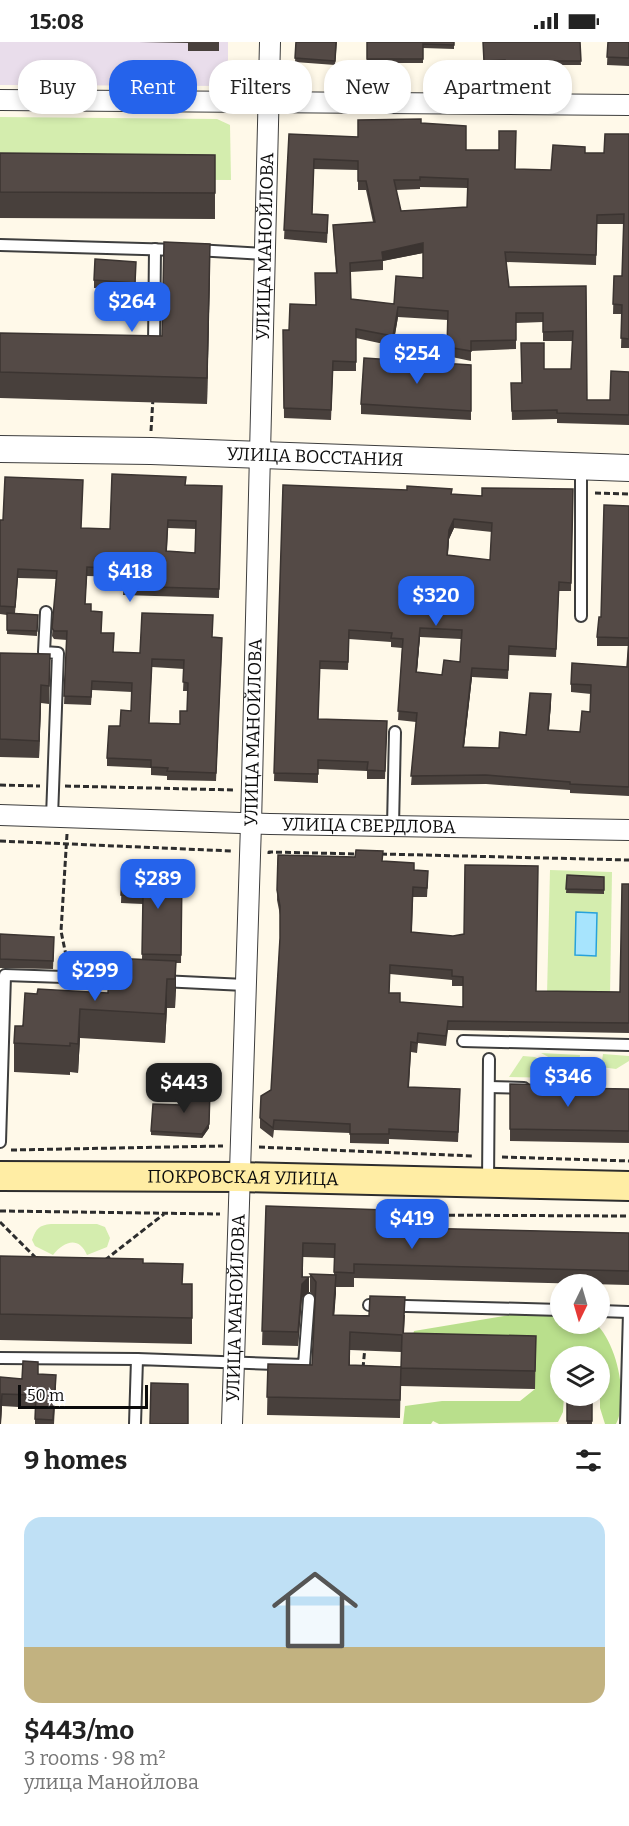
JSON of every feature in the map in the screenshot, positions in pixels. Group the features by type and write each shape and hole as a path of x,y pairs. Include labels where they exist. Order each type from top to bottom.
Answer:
{"main road":[{"name":"ПОКРОВСКАЯ УЛИЦА","path":"0,1176 239,1177 488,1170 629,1186"}],"street":[{"name":"УЛИЦА МАНОЙЛОВА","path":"269,60 270,42"},
{"path":"0,100 209,101"},
{"path":"312,101 629,105"},
{"name":"УЛИЦА МАНОЙЛОВА","path":"232,1424 251,824 268,114"},
{"name":"УЛИЦА ВОССТАНИЯ","path":"0,449 151,451 629,468"},
{"name":"УЛИЦА СВЕРДЛОВА","path":"0,815 251,824 629,830"}],"lane":[{"path":"0,245 265,254"},
{"path":"142,345 154,346 155,249"},
{"path":"581,467 581,616"},
{"path":"46,612 44,652 58,653 53,786 60,817"},
{"path":"393,826 395,732"},
{"path":"0,1142 5,975 245,985"},
{"path":"463,1041 629,1045"},
{"path":"488,1170 489,1059"},
{"path":"489,1087 536,1088"},
{"path":"0,1358 137,1359 304,1365 309,1299"},
{"path":"369,1305 550,1310"},
{"path":"610,1311 628,1312 626,1424"},
{"path":"135,1424 137,1359"}],"path":[{"path":"151,451 153,392"},
{"path":"582,492 629,494"},
{"path":"0,785 236,790"},
{"path":"60,817 66,845 61,931 71,977"},
{"path":"0,841 234,851"},
{"path":"269,852 365,854"},
{"path":"377,854 629,860"},
{"path":"0,1150 223,1147"},
{"path":"258,1147 488,1170 629,1161"},
{"path":"0,1212 237,1214"},
{"path":"102,1263 165,1213"},
{"path":"403,1215 629,1216"},
{"path":"0,1222 39,1261"},
{"path":"351,1367 363,1368 369,1305"}],"shaded area":[{"path":"0,42 228,42 228,60 209,60 209,86 197,86 197,60 109,60 109,85 97,85 97,60 18,60 18,85 0,85"}],"green space":[{"path":"0,117 217,119 230,125 231,180 0,179"},
{"path":"550,870 612,872 610,996 547,995"},
{"path":"541,1053 580,1055 579,1067 565,1066"},
{"path":"603,1054 629,1056 629,1061 616,1069 601,1067"},
{"path":"523,1056 535,1057 559,1072 558,1078 509,1077"},
{"path":"51,1224 97,1224 105,1227 110,1238 107,1247 87,1255 80,1245 71,1243 62,1246 53,1255 35,1246 32,1240 38,1228"},
{"path":"550,1310 550,1334 604,1334 609,1343 615,1357 621,1386 620,1413 616,1424 605,1424 600,1408 600,1406 610,1406 610,1346 550,1346 550,1406 563,1406 558,1422 439,1424 433,1421 431,1424 403,1424 405,1406 442,1401 520,1401 535,1389 412,1339 414,1331"}],"water":[{"path":"576,912 597,913 596,956 575,955"}],"building":[{"path":"296,42 336,42 335,60 295,58"},
{"path":"367,42 454,42 454,45 423,44 423,59 367,59"},
{"path":"483,42 580,42 581,61 484,60"},
{"path":"608,42 629,42 629,58 607,57"},
{"path":"421,119 421,123 466,126 466,150 499,150 499,131 516,131 515,169 551,170 553,145 585,147 585,153 604,153 605,134 629,134 629,339 621,338 622,305 613,304 614,276 622,276 624,214 597,215 596,255 505,252 509,287 586,286 587,400 610,400 611,371 629,372 629,415 557,413 557,410 512,411 511,383 522,383 521,343 544,343 544,369 571,369 573,331 543,332 543,313 516,313 516,340 471,341 471,351 447,347 448,311 398,307 393,336 356,329 356,362 333,361 331,410 284,408 283,330 289,330 290,304 316,305 315,273 337,273 333,225 375,222 366,181 358,181 358,161 314,159 312,214 328,215 327,233 284,230 289,134 358,137 358,120","holes":["420,177 468,179 467,207 401,211 394,180 420,180","423,243 423,278 396,276 394,304 351,299 350,263 383,260 382,252"]},
{"path":"0,153 215,155 215,193 0,192"},
{"path":"164,242 210,244 207,378 0,372 0,333 162,336"},
{"path":"95,259 136,262 135,283 94,280"},
{"path":"364,358 471,365 471,411 361,404"},
{"path":"112,474 186,477 185,485 222,486 219,589 123,586 124,569 87,567 85,604 91,604 91,611 102,612 101,633 114,633 113,652 140,653 142,613 213,615 212,637 222,638 216,773 167,771 168,768 151,767 151,760 107,758 109,726 120,726 121,710 131,711 132,683 92,681 91,697 64,696 67,631 54,631 52,628 57,571 18,569 15,607 0,606 0,520 3,520 5,477 83,480 81,528 110,529","holes":["168,520 196,521 195,553 166,551","152,659 184,660 183,682 188,683 187,711 180,711 180,724 149,723"]},
{"path":"283,485 407,490 407,486 452,489 451,494 482,496 482,488 573,489 571,583 559,582 556,649 509,646 508,670 472,668 463,747 499,748 500,732 526,735 530,693 551,694 548,730 580,732 582,711 590,712 591,685 571,684 572,663 627,667 629,639 629,787 570,784 570,782 486,775 411,776 417,713 398,711 403,639 391,638 392,633 349,630 348,662 320,661 318,719 387,721 385,771 367,770 368,762 318,760 318,774 274,773","holes":["454,519 492,523 490,560 447,555 449,530","420,628 462,630 460,662 444,660 442,675 416,672"]},
{"path":"604,505 629,506 629,638 597,637 599,617 601,617"},
{"path":"7,613 38,615 37,631 7,630"},
{"path":"0,653 50,654 49,686 41,685 39,741 0,739"},
{"path":"356,850 383,851 382,861 414,863 414,870 428,871 427,888 413,887 411,932 453,936 464,934 465,865 538,866 536,991 620,992 622,884 629,884 629,1023 448,1021 446,1036 418,1033 417,1043 411,1042 408,1087 460,1089 458,1132 389,1129 389,1134 350,1134 350,1124 274,1120 273,1128 260,1118 261,1096 271,1090 280,938 280,906 277,890 278,855 355,857","holes":["390,965 452,970 452,976 463,977 463,1007 400,1002 400,993 389,993"]},
{"path":"122,872 182,873 181,955 142,954 143,896 121,895"},
{"path":"567,875 604,877 604,890 566,889"},
{"path":"0,934 54,937 53,961 0,959"},
{"path":"110,958 176,961 175,979 167,979 165,1014 80,1009 78,1044 70,1043 70,1046 14,1043 15,1026 23,1026 25,993 37,994 38,989 108,993"},
{"path":"510,1084 629,1089 629,1131 510,1129"},
{"path":"183,1088 210,1089 209,1124 202,1134 151,1131 153,1104 182,1105"},
{"path":"266,1206 416,1211 415,1228 629,1233 629,1271 354,1264 354,1273 334,1272 335,1244 303,1243 302,1277 309,1277 302,1284 298,1332 262,1331"},
{"path":"0,1256 143,1259 143,1263 183,1264 182,1284 192,1284 192,1318 0,1314"},
{"path":"310,1274 336,1275 333,1315 369,1316 370,1296 405,1297 403,1333 536,1336 535,1371 401,1368 402,1335 350,1332 349,1365 401,1367 400,1400 267,1397 268,1364 312,1365 316,1282"},
{"path":"23,1361 38,1362 38,1374 56,1375 53,1420 35,1419 36,1395 2,1394 0,1424 0,1377 22,1379"},
{"path":"151,1383 188,1384 188,1424 150,1424"},
{"path":"567,1406 592,1406 592,1421 567,1421"}]}
